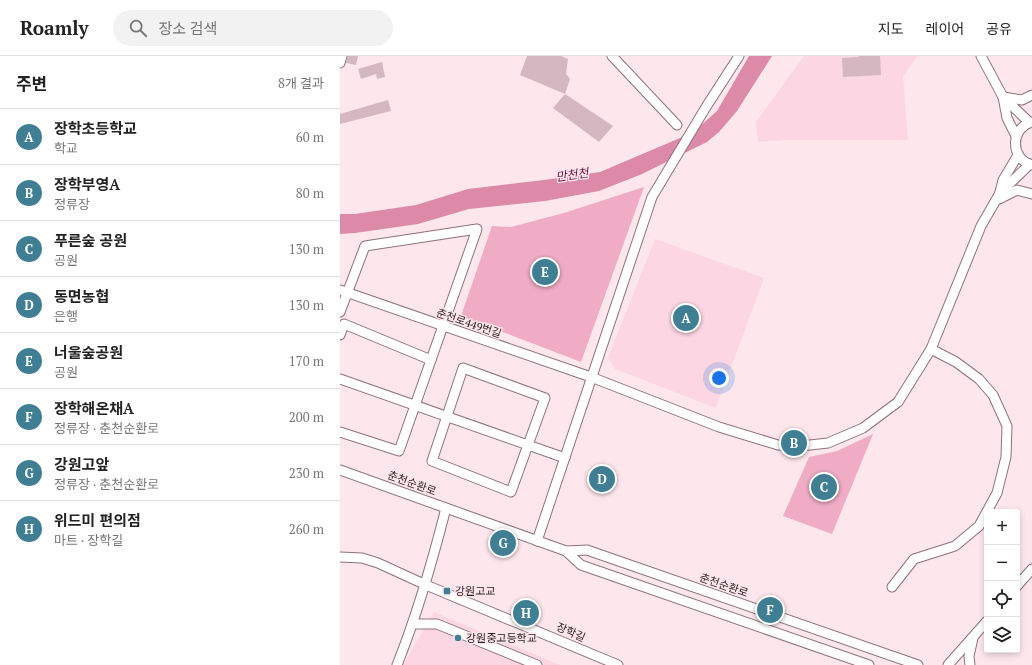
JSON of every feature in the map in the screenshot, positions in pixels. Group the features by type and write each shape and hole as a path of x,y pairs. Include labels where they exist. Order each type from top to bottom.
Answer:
{"street":[{"path":"340,63 342,56"},
{"path":"612,56 677,125"},
{"path":"537,541 652,198 706,107 739,56"},
{"path":"981,56 1003,97 1007,118 1016,136"},
{"path":"1003,97 1022,100 1032,95"},
{"path":"1000,194 1031,165 1018,155 1015,146 1016,136 1021,128 1031,122 1003,97"},
{"path":"1000,194 1003,180 1018,155"},
{"path":"995,202 1017,190 1032,194"},
{"name":"춘천로449번길","path":"344,292 591,377 719,427 778,445 801,446 828,443 863,428 898,402 931,349 981,226 1000,194"},
{"path":"340,312 344,292 365,246 477,229 416,407 399,451 340,432"},
{"path":"340,335 344,324 431,360"},
{"path":"892,587 914,559 955,546 979,526 997,493 1006,458 1007,426 993,394 978,379 956,362 931,349"},
{"path":"463,368 545,398 529,445 511,492 432,461 463,368"},
{"path":"340,378 416,407 446,416 565,458"},
{"name":"춘천순환로","path":"340,470 566,551 587,550 918,665"},
{"path":"396,665 414,624 446,508"},
{"name":"춘천순환로","path":"566,551 581,566 869,665"},
{"name":"장학길","path":"340,557 362,558 378,563 426,585 618,665"},
{"path":"1020,583 1032,569"},
{"path":"414,624 437,624 537,665"},
{"path":"948,665 984,624"},
{"path":"970,665 969,656 974,636"}],"shaded area":[{"path":"749,56 772,56 737,111 719,132 707,142 642,174 599,191 545,201 469,209 418,224 340,234 340,214 355,214 416,205 468,189 600,172 680,138 699,127 717,111"},
{"path":"804,56 918,56 903,76 908,140 785,140 758,142 756,122"},
{"path":"644,187 581,362 461,316 492,226 511,227 564,213"},
{"path":"655,239 764,278 716,408 615,369 608,358"},
{"path":"873,434 832,534 783,516 809,457 837,451"},
{"name":"강원중고등학교","path":"434,612 560,665 403,665"}],"building":[{"path":"348,56 358,56 356,65 346,63"},
{"path":"527,56 561,56 568,59 566,74 570,79 565,94 520,75"},
{"path":"858,56 880,56 881,75 843,77 842,58 859,57"},
{"path":"382,62 385,77 377,79 376,74 361,79 358,69"},
{"path":"565,94 613,126 599,142 553,108"},
{"path":"388,100 391,111 340,124 340,114"}],"place":[{"name":"너울숲공원","path":"545,272"},
{"name":"장학초등학교","path":"686,318"},
{"name":"장학부영A","path":"794,443"},
{"name":"동면농협","path":"602,479"},
{"name":"푸른숲 공원","path":"824,487"},
{"name":"강원고앞","path":"503,543"},
{"name":"강원고교","path":"447,591"},
{"name":"장학해온채A","path":"770,610"},
{"name":"위드미 편의점","path":"526,613"},
{"name":"강원중고등학교","path":"458,638"}],"water label":[{"name":"만천천","path":"572,175"}]}
